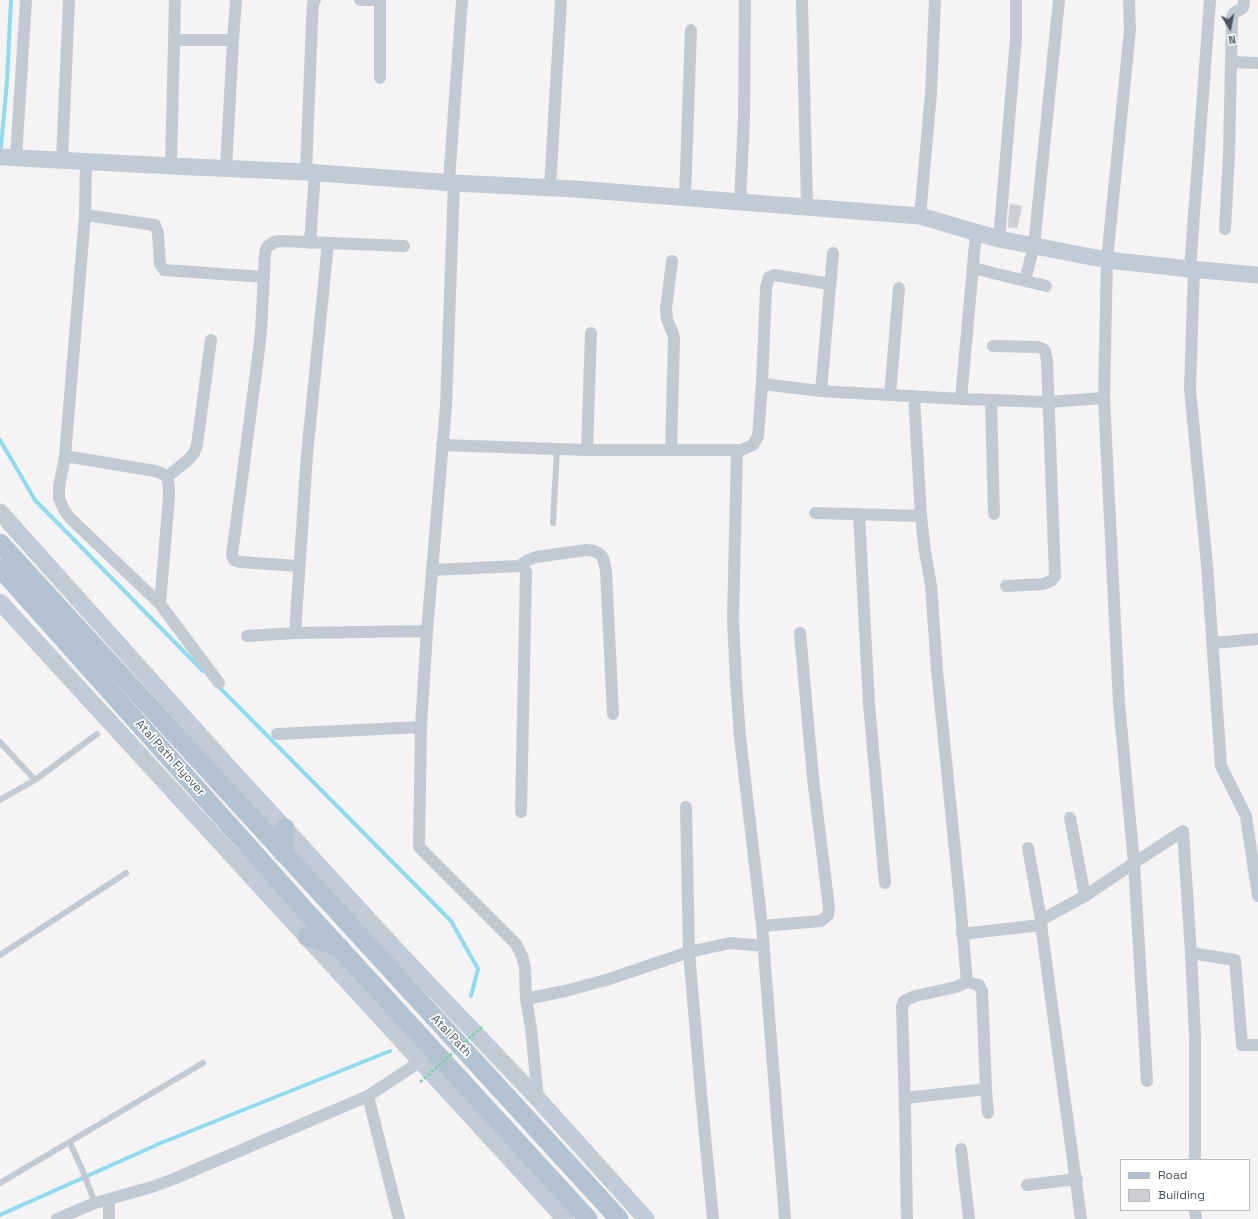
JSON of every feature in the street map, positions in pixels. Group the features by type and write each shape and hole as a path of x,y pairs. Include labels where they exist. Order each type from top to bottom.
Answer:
{"main road":[{"name":"Atal Path Flyover","path":"0,543 283,853"},
{"name":"Atal Path Flyover","path":"0,568 295,898 588,1219"},
{"path":"283,853 285,828"},
{"name":"Atal Path","path":"283,853 619,1219"},
{"path":"307,938 341,947"}],"street":[{"path":"26,0 8,158 311,172 452,183 550,188 920,216 999,239 1107,260 1258,275"},
{"path":"62,161 69,0"},
{"path":"171,166 175,0"},
{"path":"226,169 236,0"},
{"path":"310,243 312,21 313,4 315,0"},
{"path":"360,0 379,0 380,78"},
{"path":"462,0 452,183 446,406 427,631 421,727 419,847 516,944 522,956 525,968 526,999 531,1028 538,1099"},
{"path":"550,188 561,0"},
{"path":"740,202 744,118 744,0"},
{"path":"802,0 807,207"},
{"path":"920,216 931,93 935,0"},
{"path":"999,239 1016,39 1016,0"},
{"path":"1025,280 1034,246 1059,0"},
{"path":"1129,0 1130,30 1107,260 1104,398 1118,702 1134,863 1147,1081"},
{"path":"1210,0 1192,269 1190,389 1207,565 1221,766 1246,816 1258,896"},
{"path":"1225,229 1229,154 1232,17 1234,13 1244,8 1244,0"},
{"path":"686,198 691,30"},
{"path":"174,40 233,40"},
{"path":"1231,62 1258,64"},
{"path":"86,162 85,215 64,456 58,487 59,498 64,510 70,518 160,604 219,683"},
{"path":"85,215 152,224 155,226 158,233 160,264 164,270 264,277"},
{"path":"961,399 976,232"},
{"path":"299,566 240,562 234,560 232,555 257,364 266,247 269,244 280,242 404,246"},
{"path":"295,633 307,455 328,243"},
{"path":"821,391 833,253"},
{"path":"671,450 674,338 667,319 666,309 672,261"},
{"path":"973,268 1046,286"},
{"path":"442,445 587,450 737,450 753,445 758,436 766,288 769,277 774,276 830,284"},
{"path":"890,395 899,288"},
{"path":"587,450 591,332"},
{"path":"167,477 189,459 194,453 197,445 211,340"},
{"path":"993,346 1038,347 1043,349 1047,360 1055,576 1051,581 1043,584 1006,586"},
{"path":"762,384 821,391 961,399 1048,402 1104,398"},
{"path":"914,396 921,516 925,552 931,585 937,670 967,982"},
{"path":"991,400 994,514"},
{"path":"737,450 733,620 736,681 740,737 763,935 785,1219"},
{"path":"64,456 155,471 167,477 169,497 160,604"},
{"path":"0,512 401,955 538,1099 646,1219"},
{"path":"815,514 921,516"},
{"path":"858,514 869,704 885,883"},
{"path":"432,570 519,566 536,557 586,550 594,551 600,554 603,558 606,571 612,714"},
{"path":"519,566 525,570 526,577 521,812"},
{"path":"0,602 418,1059 552,1211 566,1219"},
{"path":"247,636 295,633 427,631"},
{"path":"526,999 565,992 690,952 730,944 821,921 828,915 829,908 813,778 800,633"},
{"path":"1213,643 1258,639"},
{"path":"277,734 421,727"},
{"path":"686,807 690,952 713,1219"},
{"path":"1070,818 1085,896"},
{"path":"962,934 1041,922 1085,896 1183,831 1195,1035 1195,1159"},
{"path":"1028,848 1041,922 1077,1179 1081,1219"},
{"path":"1191,953 1235,960 1242,1045 1258,1045"},
{"path":"907,1219 902,1011 904,1001 915,996 956,987 967,982 979,985 982,991 988,1112"},
{"path":"57,1219 93,1198 109,1199 152,1187 368,1096 412,1067 418,1059"},
{"path":"905,1098 986,1089"},
{"path":"368,1096 399,1219"},
{"path":"961,1149 969,1219"},
{"path":"1027,1185 1077,1179"},
{"path":"109,1199 109,1219"}],"lane":[{"path":"553,523 557,449"},
{"path":"0,800 35,780 97,734"},
{"path":"0,742 35,780"},
{"path":"0,955 126,872"},
{"path":"0,1183 203,1063"},
{"path":"70,1142 93,1198"}],"path":[{"path":"420,1082 483,1026"}],"building":[{"path":"1010,204 1022,206 1017,228 1008,227"}],"waterway":[{"path":"1,147 7,82 11,0"},
{"path":"0,440 35,500 203,671"},
{"path":"218,686 451,921 478,969 471,996"},
{"path":"0,1215 161,1143 390,1051"}]}
